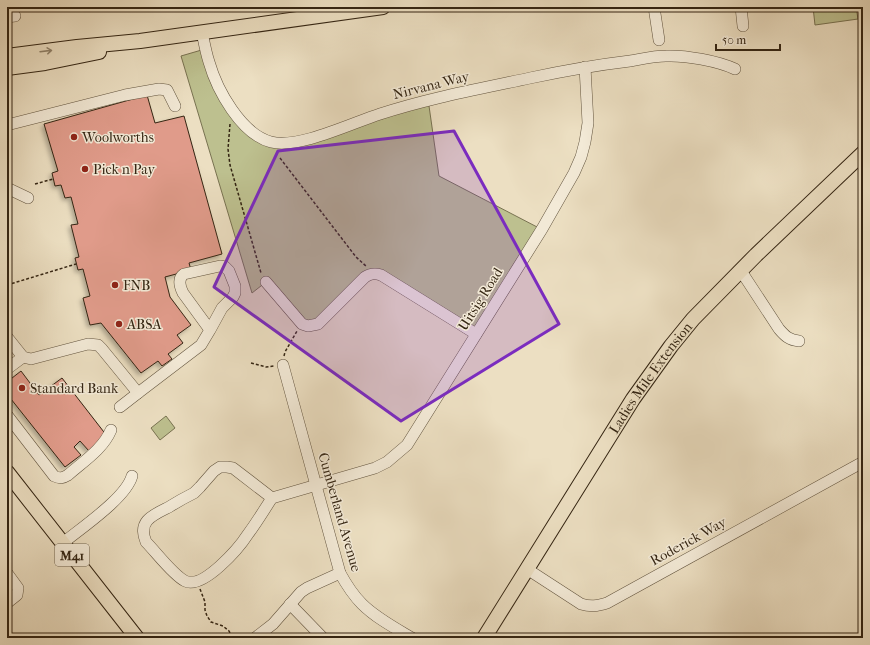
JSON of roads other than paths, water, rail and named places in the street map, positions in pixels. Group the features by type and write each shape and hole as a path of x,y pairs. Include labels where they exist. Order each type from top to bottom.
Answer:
{"main road":[{"path":"7,56 140,41 202,32 305,12 383,7"},
{"path":"7,68 82,56 140,41"},
{"name":"Ladies Mile Extension","path":"484,638 633,399 652,371 684,330 741,271 863,153"},
{"name":"M41","path":"7,472 137,638"}],"street":[{"path":"654,7 659,40"},
{"path":"741,7 743,26"},
{"name":"Nirvana Way","path":"202,32 213,74 226,101 234,113 256,135 263,139 280,144 315,137 379,114 426,100 585,67 674,56 718,62 735,69"},
{"name":"Uitsig Road","path":"272,498 375,468 386,462 407,446 542,229 574,173 581,157 588,123 585,67"},
{"path":"7,125 125,95 160,89 167,90 175,106"},
{"path":"7,188 28,198"},
{"path":"120,408 201,344 210,330 222,308 233,297 235,292 235,286 229,271 225,267 220,266 184,274 180,279 180,288 210,330"},
{"path":"741,271 779,329 786,337 799,341"},
{"path":"266,282 302,324 308,326 318,324 365,277 373,273 382,275 476,334"},
{"path":"7,337 26,359 36,358 88,344 98,345 138,393"},
{"path":"7,369 23,357"},
{"name":"Cumberland Avenue","path":"283,365 340,573 350,590 363,605 380,618 412,638"},
{"path":"7,416 54,476 58,478 63,478 68,475 102,446 112,430"},
{"name":"Roderick Way","path":"527,569 581,604 597,606 607,603 863,462"},
{"path":"220,467 233,468 272,498 248,535 219,567 198,582 190,583 184,581 146,542 143,535 148,519 194,493 214,471 220,467"},
{"path":"63,543 121,494 130,482 132,476"},
{"path":"7,572 18,588 17,595 7,603"},
{"path":"255,638 272,624 301,592 340,573"},
{"path":"290,604 323,638"}],"place":[{"name":"Woolworths","path":"74,137"},
{"name":"Pick n Pay","path":"85,169"},
{"name":"FNB","path":"115,285"},
{"name":"ABSA","path":"119,324"},
{"name":"Standard Bank","path":"22,388"}]}
